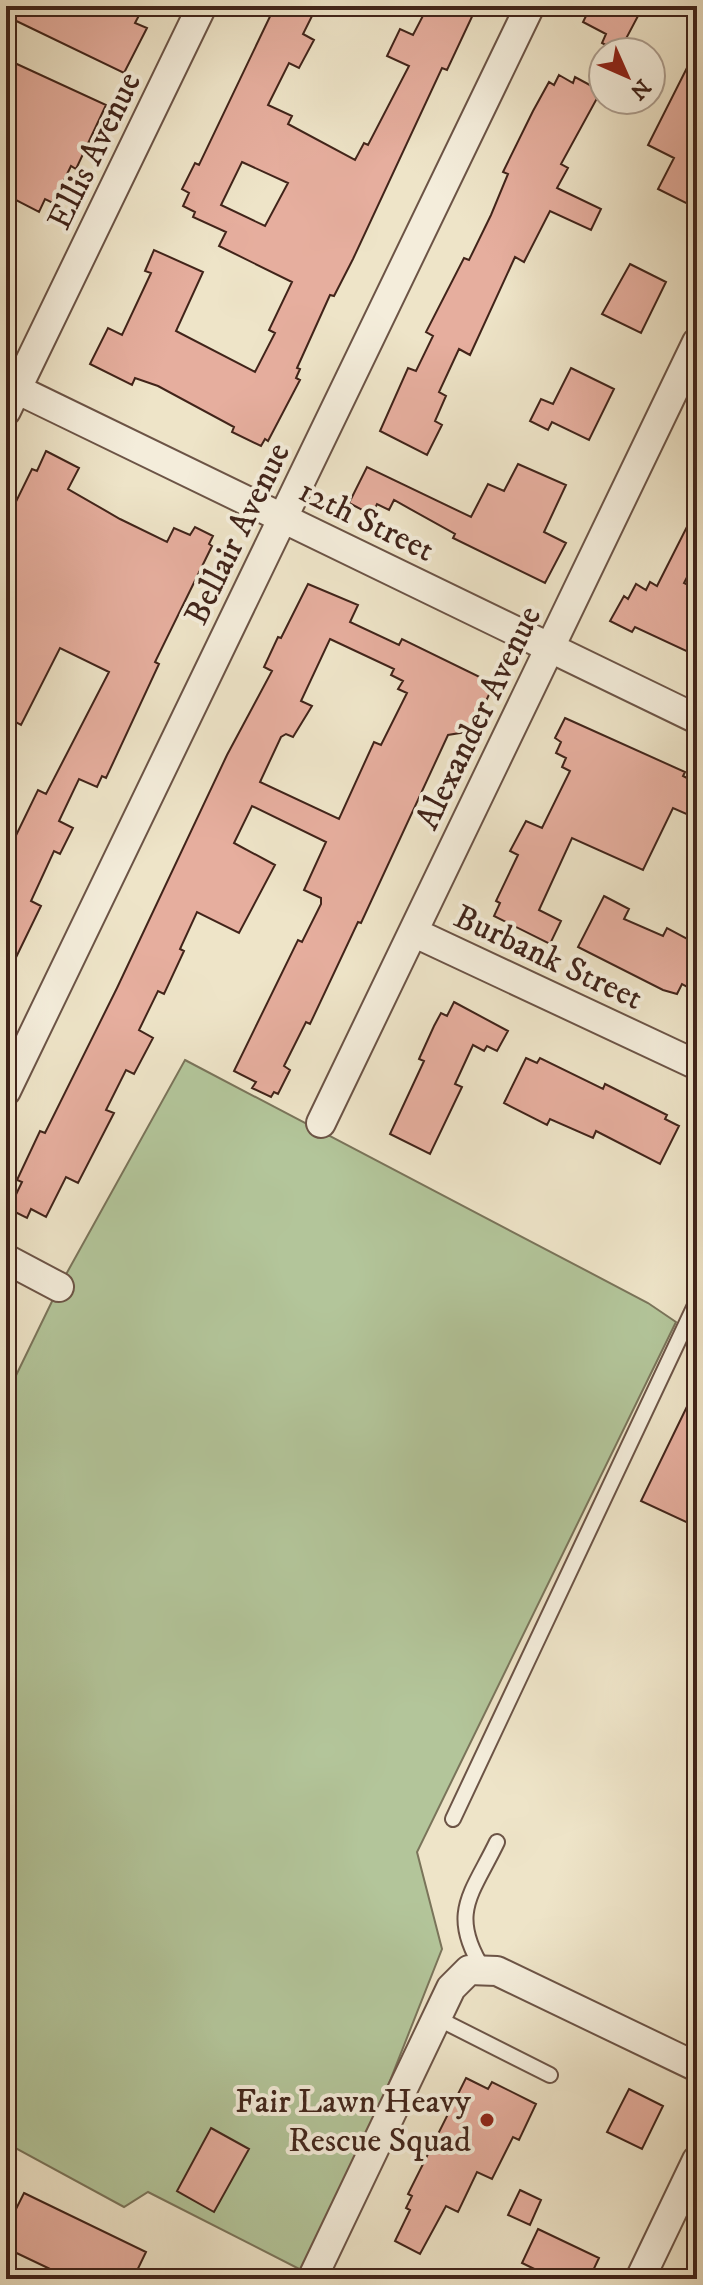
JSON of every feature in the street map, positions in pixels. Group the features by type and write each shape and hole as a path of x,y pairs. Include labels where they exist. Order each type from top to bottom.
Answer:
{"street":[{"name":"Ellis Avenue","path":"10,395 202,6"},
{"name":"Bellair Avenue","path":"6,1091 530,6"},
{"name":"Alexander Avenue","path":"321,1123 550,647 689,380 697,342"},
{"name":"12th Street","path":"10,395 283,518 697,719"},
{"name":"Burbank Street","path":"413,932 697,1065"},
{"path":"6,1259 59,1287"},
{"path":"312,2279 451,1988 476,1969 497,1971 697,2067"},
{"path":"640,2279 697,2160"}],"lane":[{"path":"453,1819 697,1301"},
{"path":"476,1969 463,1923 467,1905 497,1842"},
{"path":"437,2018 550,2075"}],"green space":[{"path":"185,1060 648,1303 676,1322 417,1852 442,1949 313,2276 148,2192 124,2207 6,2143 6,1396 59,1287"}],"building":[{"path":"6,6 144,6 135,23 147,28 124,73 6,16"},
{"path":"275,6 317,6 303,34 314,40 299,68 289,63 268,105 292,116 288,124 355,160 364,143 368,145 409,66 387,56 400,29 413,35 428,6 477,6 447,70 442,68 353,259 334,296 330,295 297,368 300,369 296,378 300,380 268,441 265,439 261,446 232,432 234,427 158,386 135,378 132,385 90,364 108,328 122,335 151,273 145,271 154,250 203,272 176,331 255,372 275,333 269,330 292,282 219,246 226,232 193,217 195,212 183,206 189,193 182,189 195,163 199,165","holes":["242,162 288,183 265,226 221,205"]},
{"path":"591,6 618,6 638,16 627,36 605,36 583,22"},
{"path":"697,48 697,195 692,206 658,189 674,158 648,145 663,116 667,116 667,107"},
{"path":"6,59 106,105 76,169 71,166 53,203 45,199 39,212 6,195"},
{"path":"559,75 573,83 575,77 587,83 587,116 561,164 568,168 557,188 601,209 591,230 550,211 524,262 515,257 470,355 459,349 439,392 446,396 435,421 442,425 427,455 380,431 408,368 416,371 433,336 426,332 464,258 469,260 491,215 508,174 503,172 533,111 549,82 554,85"},
{"path":"630,264 666,282 641,333 602,314"},
{"path":"571,368 614,389 589,440 552,422 548,430 530,421 541,399 553,404"},
{"path":"46,451 79,468 68,489 120,519 167,542 174,528 190,535 195,527 213,536 209,544 212,546 155,662 159,664 106,778 102,776 97,787 79,779 59,821 73,828 60,854 54,851 31,901 41,906 6,978 6,856 38,790 46,794 109,672 60,648 21,725 6,717 6,522 32,469 37,471"},
{"path":"518,464 566,485 544,532 566,543 545,583 453,538 455,534 394,500 389,510 377,504 372,515 349,503 367,467 471,517 488,484 504,491"},
{"path":"697,507 697,558 684,583 697,589 697,656 635,627 632,632 610,621 624,596 628,599 636,584 646,590 650,582 657,586"},
{"path":"308,584 358,605 350,622 399,645 402,639 494,684 472,731 448,735 361,923 358,922 310,1024 306,1022 284,1066 290,1070 278,1094 274,1092 271,1097 252,1088 256,1082 234,1071 298,940 302,942 321,904 321,898 304,890 326,842 252,806 234,843 275,865 239,933 197,912 180,949 184,951 164,994 158,991 139,1030 153,1038 134,1074 126,1070 106,1110 114,1113 78,1183 66,1177 46,1217 31,1209 27,1218 9,1209 22,1182 17,1180 40,1131 45,1133 227,755 272,671 264,667 278,637 281,638","holes":["330,639 394,669 391,675 403,681 398,689 407,693 381,745 374,742 339,819 260,782 281,737 286,734 293,737 312,706 301,701"]},
{"path":"565,718 685,772 683,776 697,783 697,804 691,816 673,808 643,870 572,838 539,910 561,921 550,944 494,916 500,903 496,901 518,855 510,851 526,821 542,828 570,771 562,767 566,758 556,753 561,742 555,738"},
{"path":"604,896 629,909 624,919 663,936 667,928 697,944 697,992 682,984 677,994 663,990 578,947"},
{"path":"454,1002 508,1031 497,1051 487,1046 484,1051 473,1045 455,1084 462,1087 430,1154 390,1134 424,1061 419,1059 434,1026 441,1013 447,1016"},
{"path":"526,1058 537,1063 540,1058 603,1089 605,1084 667,1115 665,1119 679,1126 660,1164 596,1131 593,1138 550,1119 547,1125 504,1103"},
{"path":"697,1386 697,1527 641,1501"},
{"path":"466,2078 488,2089 492,2082 536,2104 519,2140 513,2137 492,2179 477,2172 458,2212 446,2206 420,2254 395,2241 410,2210 406,2208 412,2196 408,2194"},
{"path":"629,2089 663,2106 642,2149 607,2132"},
{"path":"211,2128 249,2149 214,2212 177,2191"},
{"path":"520,2190 541,2200 530,2225 508,2215"},
{"path":"24,2193 146,2252 133,2279 71,2279 6,2248 6,2229"},
{"path":"538,2229 599,2258 589,2279 555,2279 522,2263"}],"place":[{"name":"Fair Lawn Heavy Rescue Squad","path":"487,2120"}]}
